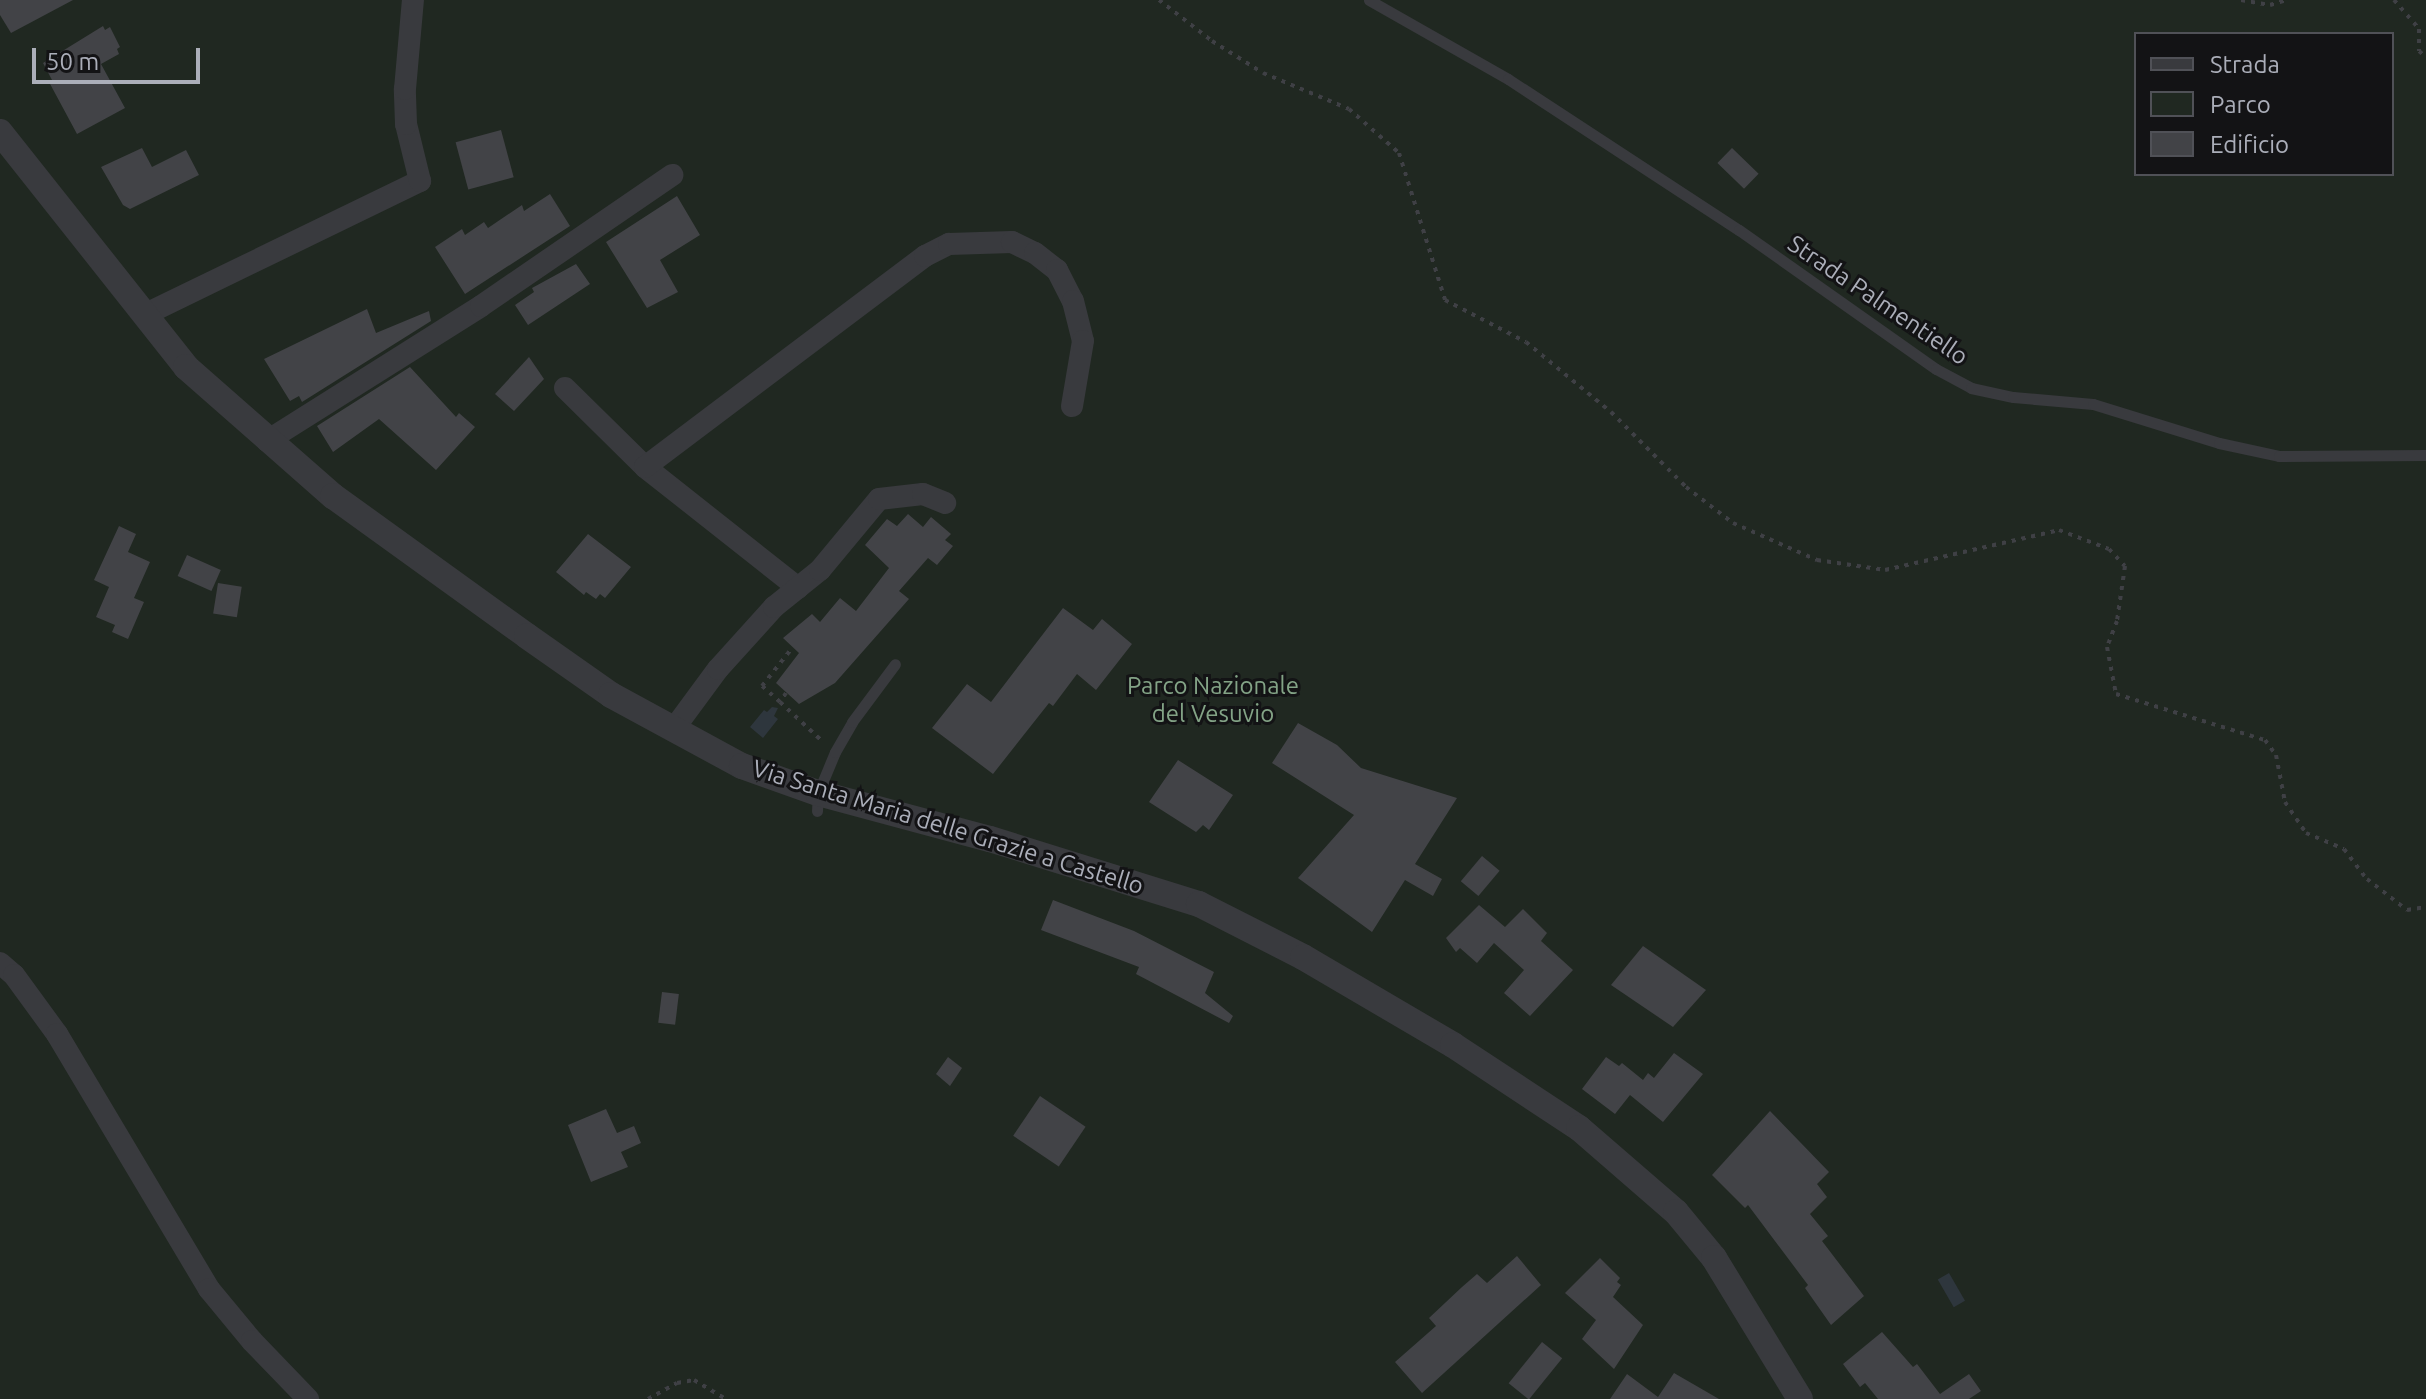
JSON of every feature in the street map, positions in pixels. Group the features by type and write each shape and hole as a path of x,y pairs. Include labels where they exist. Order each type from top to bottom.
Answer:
{"street":[{"path":"144,315 420,181 406,124 405,89 413,0"},
{"name":"Via Santa Maria delle Grazie a Castello","path":"0,132 186,367 333,496 527,636 611,695 742,766 817,802 990,839 1199,904 1303,957 1516,1083 1579,1128 1676,1212 1714,1258 1800,1399"},
{"path":"267,441 481,306 672,175"},
{"path":"645,467 913,265 949,244 1012,242 1057,270 1073,301 1083,341 1072,406"},
{"path":"565,388 645,467 798,588"},
{"path":"673,730 718,669 774,607 820,570 879,499 923,494 945,503"},
{"path":"0,963 14,975 57,1034 209,1289 252,1341 308,1399"}],"lane":[{"name":"Strada Palmentiello","path":"1369,0 1508,79 1739,230 1963,384 1992,394 2105,407 2219,443 2279,456 2426,455"},
{"path":"817,802 835,752 852,722 895,664"}],"path":[{"path":"1159,0 1212,41 1263,73 1349,109 1399,153 1445,300 1526,342 1611,412 1686,487 1733,523 1817,560 1885,570 2059,530 2109,549 2125,566 2117,621 2107,647 2116,694 2265,740 2276,755 2285,802 2306,833 2344,849 2367,879 2407,910 2426,907"},
{"path":"2241,0 2270,5 2286,0"},
{"path":"2394,0 2419,29 2419,51 2426,57"},
{"path":"793,647 762,686 835,752"},
{"path":"780,702 786,693"},
{"path":"648,1399 677,1383 694,1380 726,1399"}],"green space":[{"name":"Parco Nazionale del Vesuvio","path":"0,0 2426,0 2426,1399 0,1399"}],"shaded area":[{"path":"772,707 778,708 774,716 778,719 763,738 750,727 764,710 767,712"},
{"path":"1949,1273 1965,1301 1954,1307 1938,1280"}],"building":[{"path":"0,0 73,0 11,33 0,15"},
{"path":"103,26 105,30 110,27 120,47 117,49 119,54 101,64 125,108 77,134 49,82 52,80 43,63"},
{"path":"501,130 514,177 468,189 456,142"},
{"path":"142,148 152,167 186,150 199,175 130,209 123,205 101,167"},
{"path":"1732,148 1759,174 1744,189 1717,163"},
{"path":"550,194 570,226 465,294 435,247 462,229 465,235 484,222 488,228 522,205 524,211"},
{"path":"677,196 700,235 660,260 678,292 647,308 606,242"},
{"path":"576,264 590,284 528,325 515,305 534,292 532,288"},
{"path":"367,309 376,333 429,311 431,321 302,402 299,396 290,401 264,359"},
{"path":"529,357 544,379 514,411 495,394"},
{"path":"410,367 456,417 459,413 475,427 436,470 379,419 333,452 317,426"},
{"path":"908,514 923,527 931,517 951,534 945,540 953,546 937,565 928,558 899,591 909,599 835,683 799,704 776,683 799,653 783,638 812,614 820,622 840,598 856,611 889,568 865,545 887,519 897,526"},
{"path":"119,526 136,534 128,552 150,562 134,598 144,602 128,639 112,632 115,625 96,617 109,587 94,580"},
{"path":"588,534 631,567 605,598 600,594 596,599 586,592 584,595 556,572"},
{"path":"187,555 221,570 211,591 178,576"},
{"path":"218,583 242,587 237,617 213,614"},
{"path":"1063,608 1093,630 1102,619 1132,644 1096,690 1077,674 1053,706 1049,703 993,774 932,728 967,684 991,702"},
{"path":"1298,723 1337,745 1361,768 1457,798 1415,864 1442,879 1433,896 1405,880 1372,932 1298,878 1354,815 1272,763"},
{"path":"1178,760 1233,795 1209,830 1203,825 1196,832 1149,802"},
{"path":"1482,856 1500,871 1478,896 1461,881"},
{"path":"1053,900 1134,931 1214,972 1205,993 1233,1016 1229,1023 1136,974 1139,967 1041,930"},
{"path":"1479,905 1505,927 1523,909 1547,933 1541,941 1573,970 1530,1016 1504,993 1524,970 1494,943 1477,963 1460,948 1456,952 1446,938"},
{"path":"1643,946 1706,990 1673,1027 1611,985"},
{"path":"662,992 679,994 675,1025 658,1023"},
{"path":"1674,1053 1703,1074 1663,1122 1630,1095 1615,1114 1582,1089 1606,1057 1619,1066 1622,1063 1643,1080 1648,1073 1654,1078"},
{"path":"948,1057 962,1068 950,1086 936,1074"},
{"path":"1040,1096 1086,1127 1059,1167 1013,1136"},
{"path":"606,1109 617,1133 634,1126 641,1143 621,1152 628,1167 591,1182 568,1125"},
{"path":"1770,1111 1829,1172 1817,1184 1827,1197 1810,1214 1828,1236 1822,1241 1864,1296 1831,1325 1805,1288 1808,1285 1748,1205 1745,1208 1712,1175"},
{"path":"1517,1256 1541,1285 1422,1393 1395,1362 1436,1326 1429,1318 1462,1287 1477,1274 1487,1283"},
{"path":"1600,1258 1620,1278 1617,1282 1621,1285 1613,1297 1643,1325 1614,1369 1582,1339 1596,1320 1565,1293"},
{"path":"1882,1332 1913,1367 1917,1364 1940,1394 1969,1374 1981,1391 1969,1399 1878,1399 1865,1383 1860,1387 1843,1364"},
{"path":"1542,1342 1562,1358 1529,1399 1509,1383"},
{"path":"1674,1373 1719,1399 1610,1399 1627,1374 1658,1397"}]}
